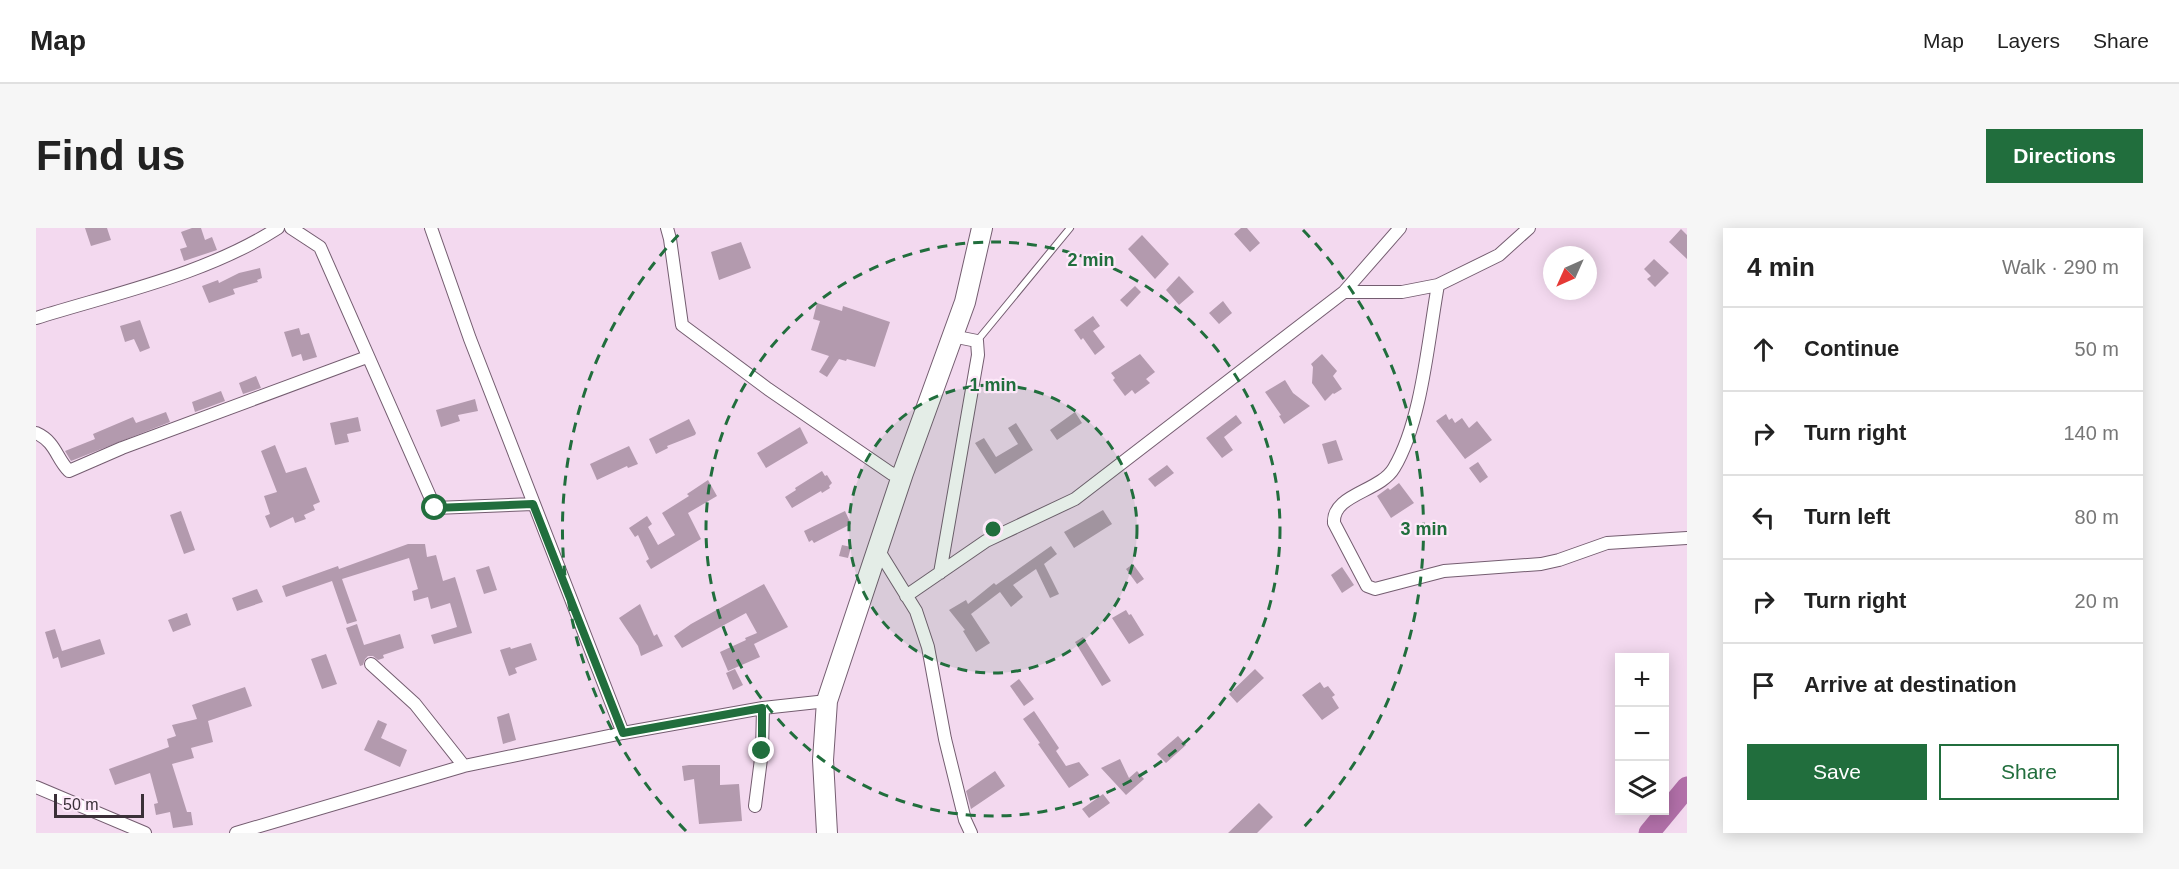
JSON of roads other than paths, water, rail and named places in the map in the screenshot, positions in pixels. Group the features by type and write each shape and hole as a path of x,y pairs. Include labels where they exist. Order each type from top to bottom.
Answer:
{"main road":[{"path":"827,833 823,760 827,701 877,548 965,302 982,228"}],"street":[{"path":"36,318 190,271 254,244 278,228"},
{"path":"291,228 320,247 435,508 533,504"},
{"path":"431,228 470,339 623,733"},
{"path":"667,228 682,325 768,389 892,474 903,473"},
{"path":"906,596 986,541 1075,499 1344,292 1400,228"},
{"path":"1344,292 1402,292 1438,285 1499,255 1529,228"},
{"path":"1438,285 1415,418 1395,468 1386,479 1339,505 1333,515 1334,524 1367,586 1375,589 1444,571 1541,564 1607,543 1687,537"},
{"path":"940,573 978,355 977,341 952,336"},
{"path":"36,433 57,450 61,463 69,471 122,448 367,357"},
{"path":"877,548 916,611 928,647 945,739 965,820 971,833"},
{"path":"371,664 415,704 464,766"},
{"path":"236,833 464,766 623,733 762,708 827,701"},
{"path":"754,806 762,751 762,708"},
{"path":"36,787 145,833"}],"lane":[{"path":"977,341 1070,228"}],"waterway":[{"path":"1649,833 1687,787"}]}
